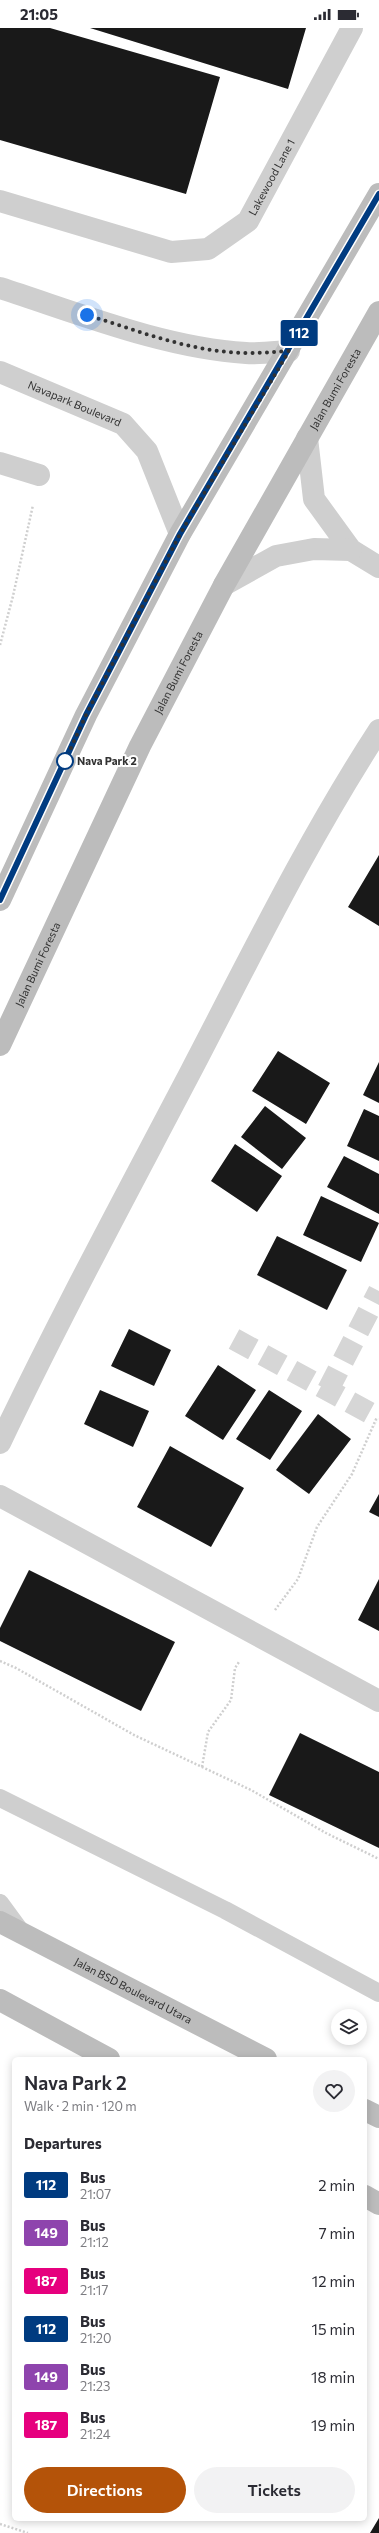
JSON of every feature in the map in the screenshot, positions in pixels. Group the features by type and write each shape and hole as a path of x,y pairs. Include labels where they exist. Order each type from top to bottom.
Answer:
{"main road":[{"path":"0,900 86,715 180,534 289,351 379,194"},
{"name":"Jalan Bumi Foresta","path":"0,1045 140,746 224,585 379,312"},
{"name":"Jalan BSD Boulevard Utara","path":"0,1922 262,2057"},
{"path":"0,2000 105,2057"},
{"path":"367,2111 379,2117"},
{"path":"367,2197 379,2204"}],"street":[{"name":"Lakewood Lane 1","path":"0,201 171,252 208,249 248,222 352,28"},
{"path":"0,288 174,342 211,350 248,353 289,351"},
{"name":"Navapark Boulevard","path":"0,372 123,424 147,451 180,534"},
{"path":"307,438 314,499 351,550 379,567"},
{"path":"0,463 39,475"},
{"path":"224,585 276,556 314,549 351,550"},
{"path":"0,1443 46,1347 275,910 356,766 379,730"},
{"path":"0,1496 379,1701"}],"lane":[{"path":"0,1798 225,1910 379,1993"},
{"path":"0,1903 22,1934"}],"path":[{"path":"0,645 13,596 39,475"},
{"path":"202,1767 208,1732 231,1700 235,1668 298,1579 317,1527 352,1474 377,1417"},
{"path":"0,1661 16,1668 134,1735 251,1790 326,1833 379,1859"},
{"path":"0,2524 28,2533"}],"building":[{"path":"0,28 50,28 220,77 186,194 0,140"},
{"path":"90,28 306,28 288,89"},
{"path":"379,855 379,926 348,907"},
{"path":"278,1051 330,1083 306,1124 252,1091"},
{"path":"379,1062 379,1103 363,1095"},
{"path":"265,1106 306,1138 282,1169 241,1137"},
{"path":"364,1109 379,1116 379,1161 347,1146"},
{"path":"235,1144 282,1176 257,1212 211,1181"},
{"path":"344,1156 379,1174 379,1214 327,1187"},
{"path":"321,1196 379,1223 361,1262 303,1235"},
{"path":"277,1236 347,1270 327,1310 257,1275"},
{"path":"129,1329 171,1350 154,1386 111,1366"},
{"path":"218,1365 256,1390 223,1440 185,1416"},
{"path":"100,1390 149,1411 133,1447 84,1424"},
{"path":"269,1390 302,1411 270,1460 236,1439"},
{"path":"318,1414 351,1439 309,1494 276,1470"},
{"path":"170,1446 244,1488 211,1547 137,1507"},
{"path":"379,1494 379,1517 369,1512"},
{"path":"29,1570 175,1642 141,1711 0,1641 0,1628"},
{"path":"379,1579 379,1631 358,1620"},
{"path":"300,1733 379,1772 379,1848 269,1795"},
{"path":"379,2518 379,2533 370,2533"}],"tunnel":[{"path":"328,1390 379,1291"},
{"path":"234,1339 379,1418"}],"bus line":[{"name":"112","path":"0,900 86,715 180,534 289,351 379,194"}],"place":[{"name":"Nava Park 2","path":"65,761"}],"route":[{"path":"65,761 86,715 180,534 289,351 248,353 211,350 174,342 87,315"}]}
